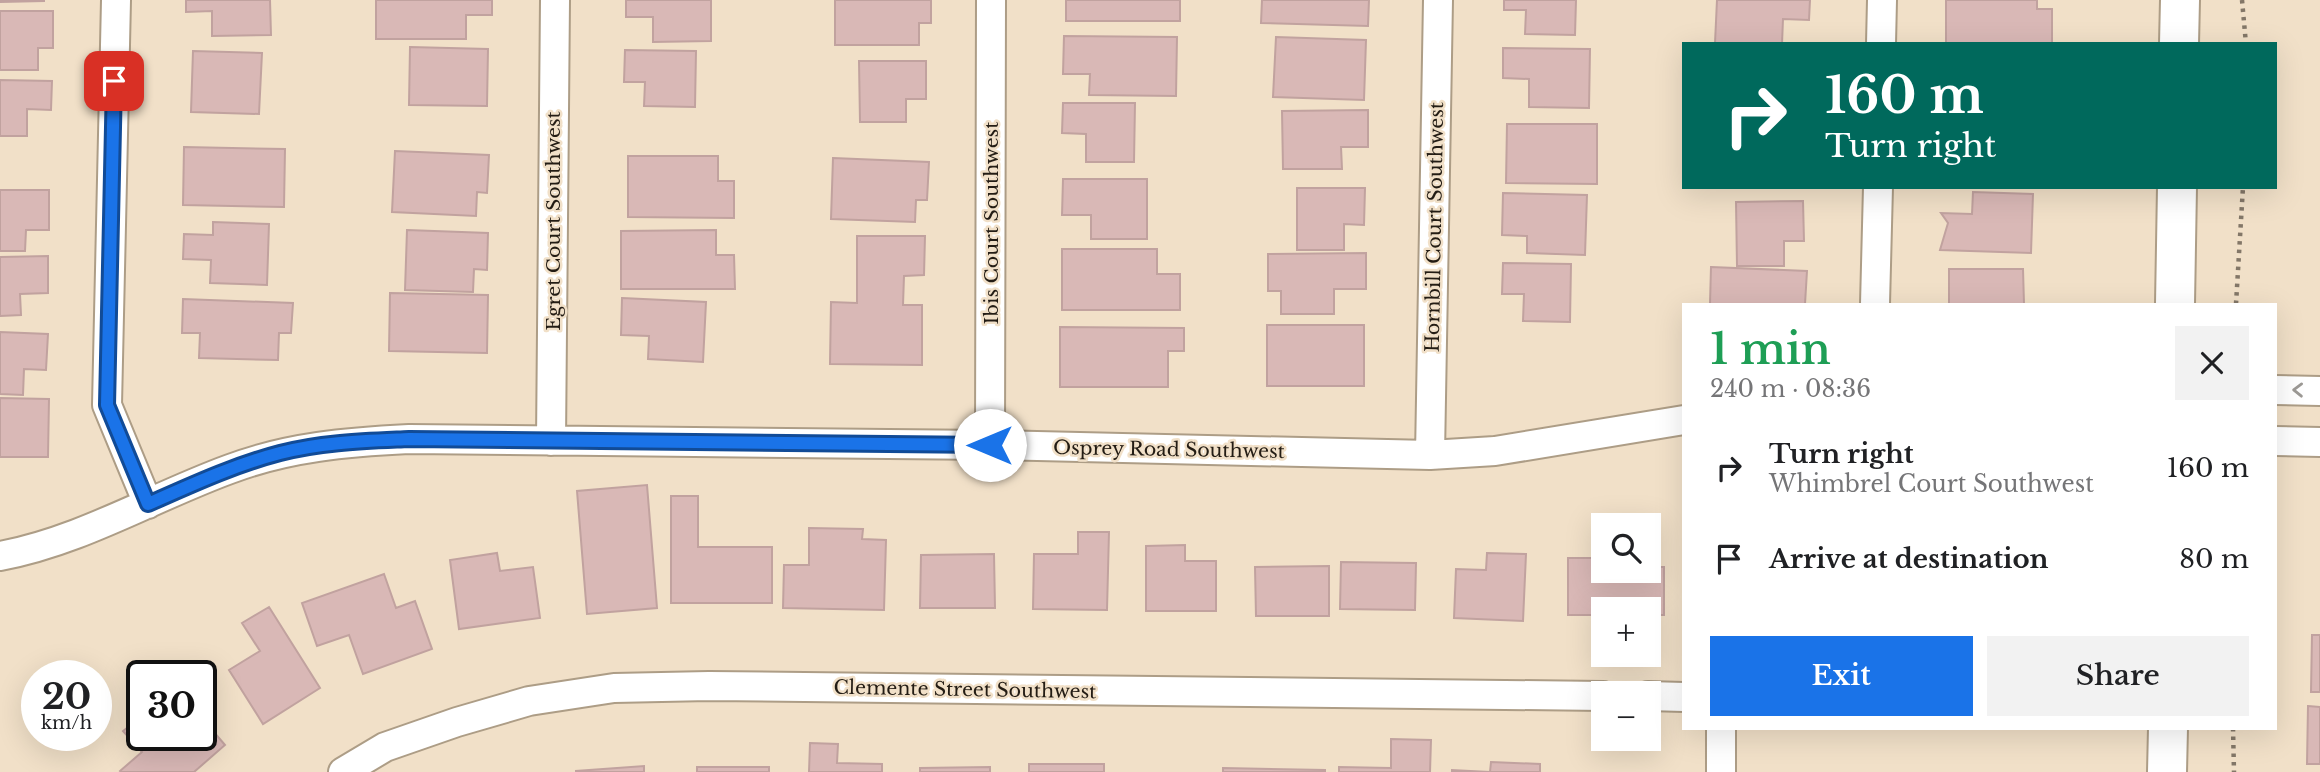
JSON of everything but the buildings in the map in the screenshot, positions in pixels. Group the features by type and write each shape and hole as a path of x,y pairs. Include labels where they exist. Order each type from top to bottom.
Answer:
{"street":[{"path":"116,0 107,405 148,504"},
{"name":"Egret Court Southwest","path":"551,441 555,0"},
{"name":"Ibis Court Southwest","path":"990,445 991,0"},
{"name":"Hornbill Court Southwest","path":"1430,455 1438,0"},
{"path":"1881,42 1882,0"},
{"path":"2179,42 2180,0"},
{"path":"1875,303 1878,189"},
{"path":"2175,303 2177,189"},
{"path":"2277,390 2320,391"},
{"name":"Osprey Road Southwest","path":"0,556 26,551 72,536 230,468 281,453 323,445 409,439 990,445 1430,455 1495,451 1682,420"},
{"path":"2277,441 2320,442"},
{"name":"Clemente Street Southwest","path":"343,772 385,747 457,722 529,701 614,688 709,686 1591,696"},
{"path":"1661,696 1682,696"},
{"path":"1721,730 1721,772"},
{"path":"2167,772 2168,730"}],"path":[{"path":"2242,0 2246,42"},
{"path":"2236,303 2243,189"},
{"path":"2233,730 2234,772"}],"route":[{"path":"114,81 107,405 148,504 230,468 281,453 363,441 409,439 990,445"}]}
